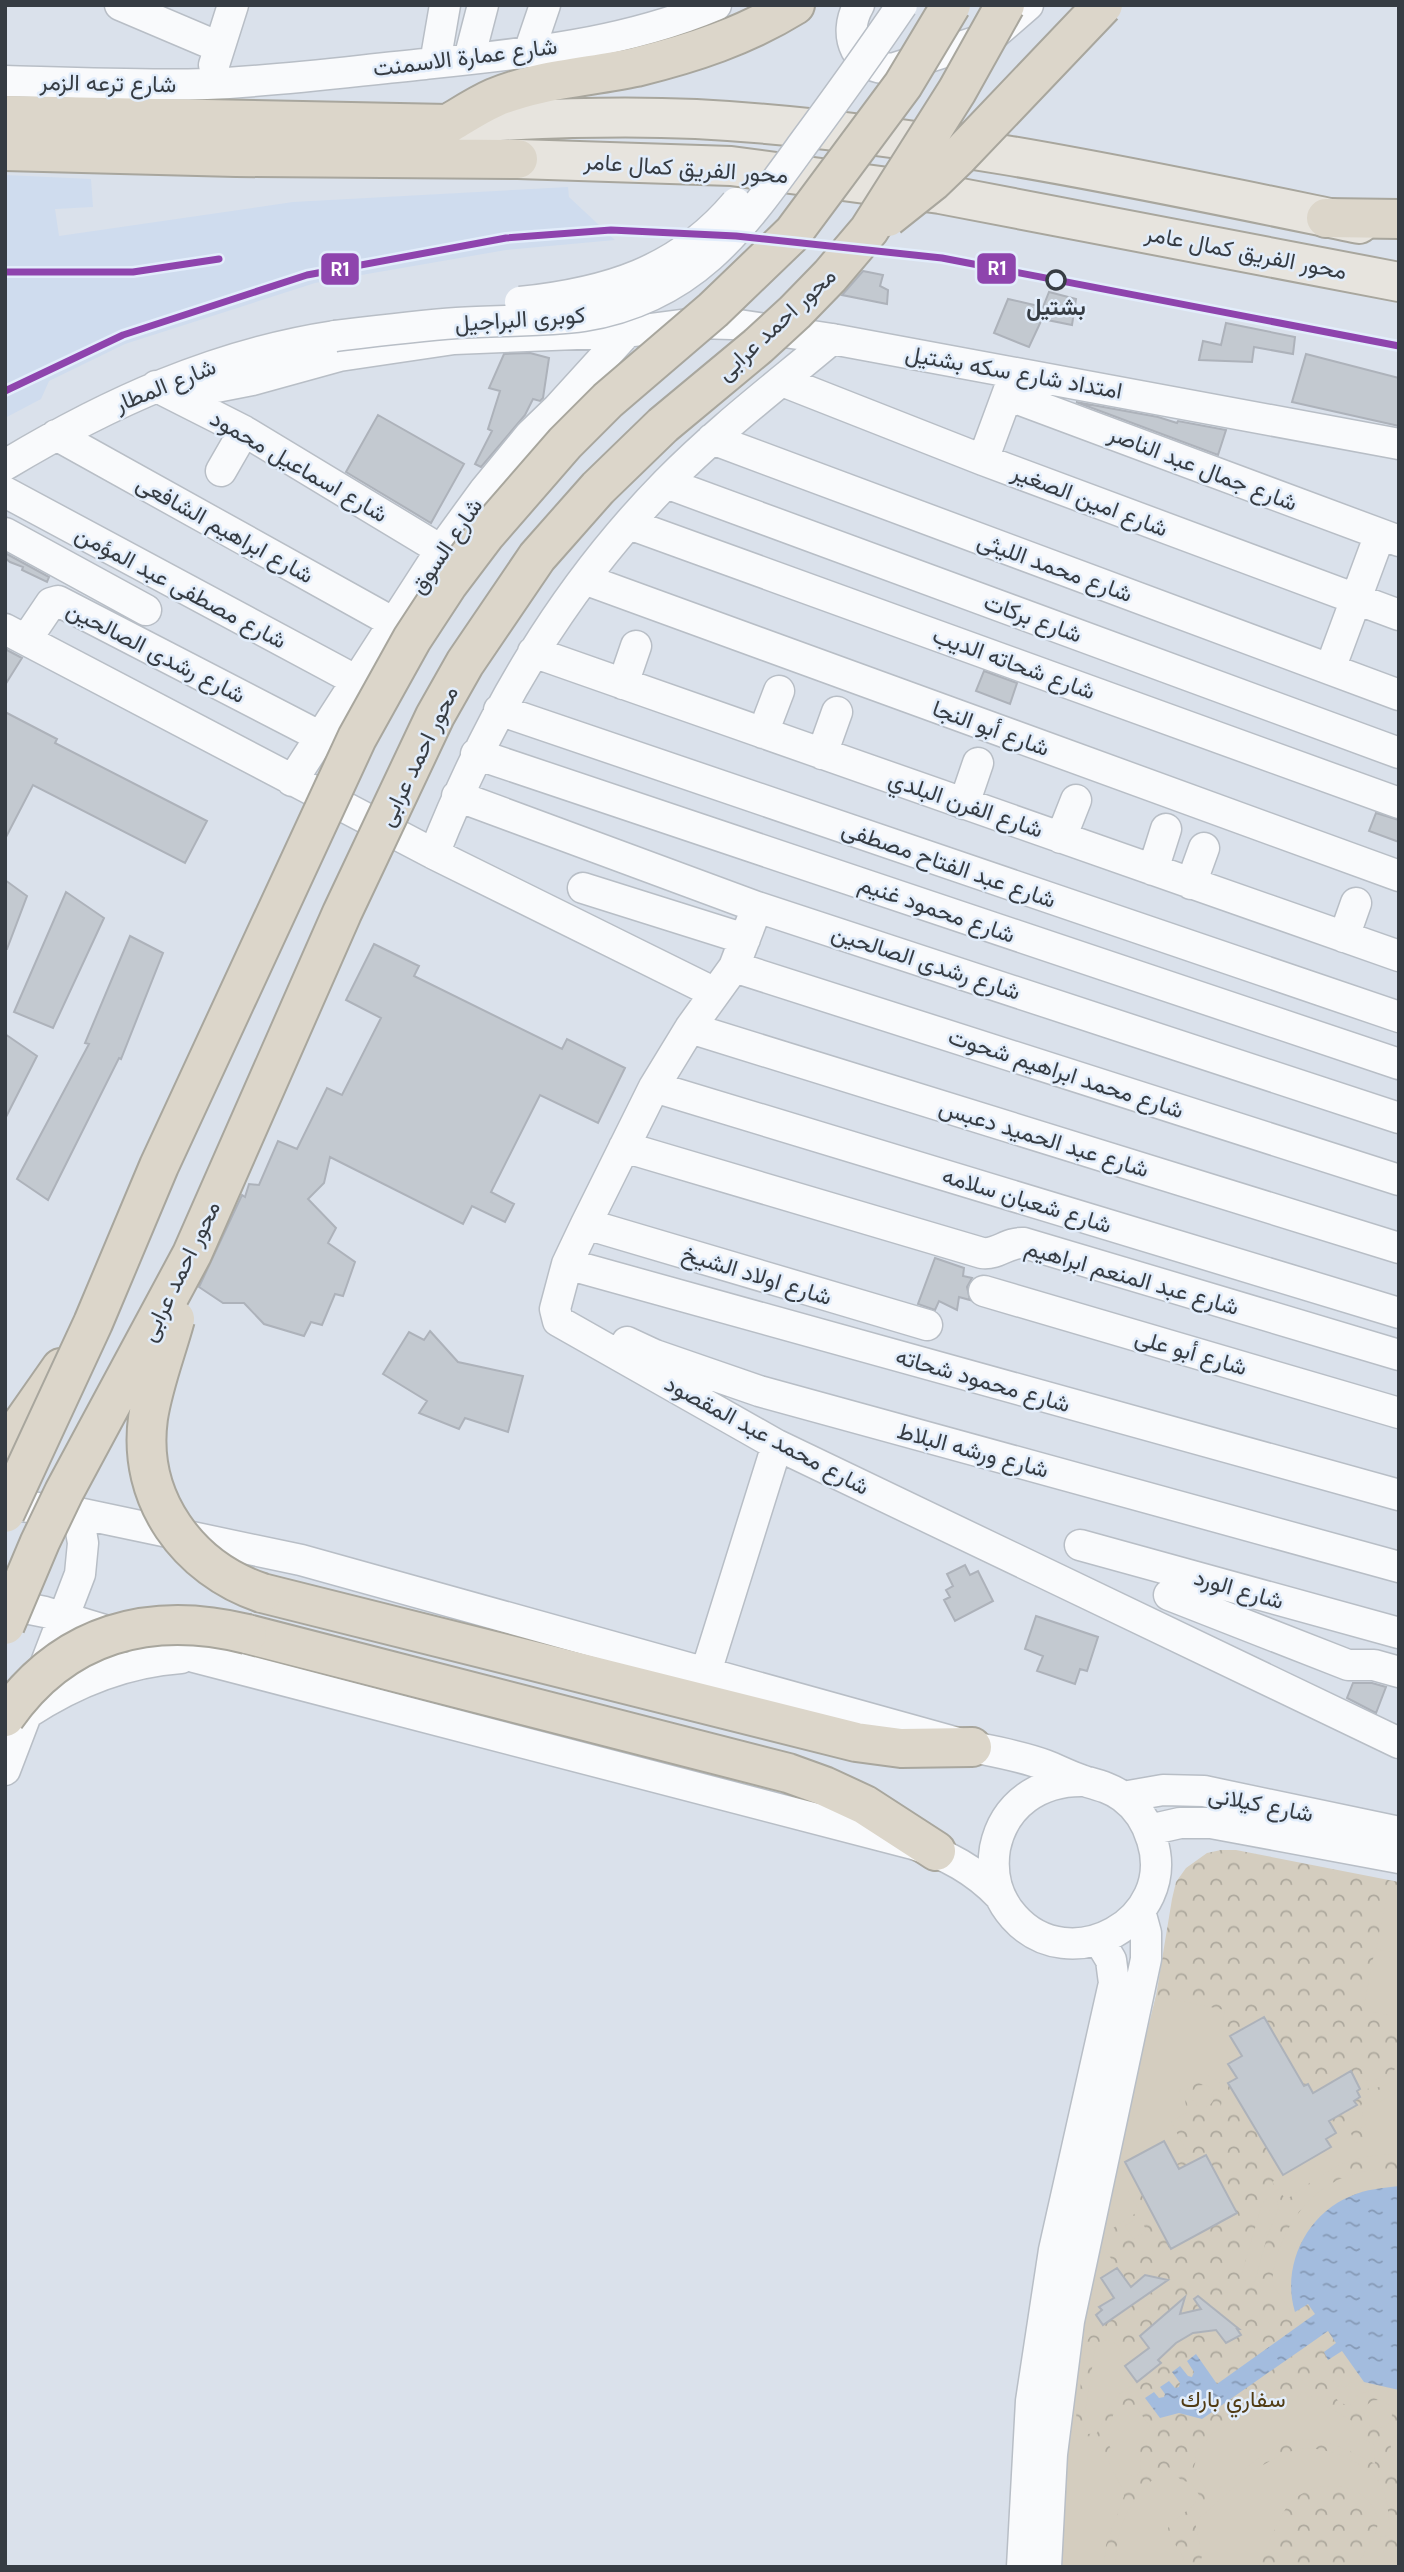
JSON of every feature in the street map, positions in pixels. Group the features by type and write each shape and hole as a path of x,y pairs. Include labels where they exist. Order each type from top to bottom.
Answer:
{"highway":[{"path":"448,124 471,109 519,90 657,61 715,45 746,33 795,5"},
{"path":"5,1513 93,1323 159,1166 357,738 412,639 448,584 485,535 565,443 608,400 713,310 793,233 903,85 951,5"},
{"name":"محور احمد عرابى","path":"5,1625 35,1552 64,1492 192,1254 342,913 435,716 485,630 537,557 598,488 663,425 795,312 869,230 957,91 1006,5"},
{"path":"869,230 932,182 1103,5"},
{"name":"محور الفريق كمال عامر","path":"5,115 236,138 517,159"},
{"name":"محور الفريق كمال عامر","path":"5,151 448,124"},
{"path":"1326,218 1399,219"},
{"path":"192,1254 152,1399 146,1440 148,1461 159,1500 173,1528 192,1552 225,1577 243,1586 284,1599 856,1742 901,1748 972,1747"},
{"path":"5,1448 93,1323"},
{"path":"16,1716 28,1686 45,1671 85,1645 141,1627 177,1623 200,1624 788,1773 865,1805 936,1851"}],"main road":[{"name":"محور الفريق كمال عامر","path":"448,124 580,119 696,120 849,132 957,147 1399,233"},
{"path":"940,194 957,147"},
{"name":"محور الفريق كمال عامر","path":"517,159 731,166 940,194 1399,282"},
{"path":"1018,208 1010,197 1006,182 1010,171 1027,160"}],"street":[{"path":"120,5 156,12 219,47"},
{"path":"210,84 233,5"},
{"path":"435,63 445,5"},
{"path":"469,59 483,5"},
{"path":"528,52 545,5"},
{"name":"شارع عمارة الاسمنت","path":"210,84 528,52 641,32 675,22 716,5"},
{"path":"859,5 851,24 853,44 864,60 883,70 991,37 1028,5"},
{"name":"كوبرى البراجيل","path":"334,327 397,309 513,302 582,294 633,279 673,258 712,228 743,195 829,81 880,5"},
{"name":"كوبرى البراجيل","path":"334,327 549,319 586,315 644,298 682,278 722,247 742,227 902,5"},
{"name":"شارع ترعه الزمر","path":"5,81 210,84"},
{"name":"امتداد شارع سكه بشتيل","path":"156,386 211,388 252,380 339,356 454,340 627,332 696,323 732,324 832,339 1011,383 1385,441 1399,453"},
{"name":"شارع المطار","path":"5,465 115,404 156,386 334,327"},
{"name":"شارع المطار","path":"5,445 152,365 243,336 334,327"},
{"name":"شارع السوق","path":"292,781 441,550 514,453 627,332"},
{"path":"434,854 457,796 499,710 533,652 584,579 666,483 712,439 832,339"},
{"name":"شارع امين الصغير","path":"782,381 983,460 1399,615"},
{"path":"983,460 1011,383"},
{"name":"شارع جمال عبد الناصر","path":"1011,383 1390,538"},
{"name":"شارع اسماعيل محمود","path":"156,386 243,431 441,550"},
{"path":"221,471 243,431"},
{"name":"شارع ابراهيم الشافعى","path":"57,435 394,623"},
{"name":"شارع محمد الليثى","path":"712,439 1399,695"},
{"name":"شارع بركات","path":"666,483 1399,753"},
{"name":"شارع مصطفى عبد المؤمن","path":"5,492 357,681"},
{"name":"شارع شحاته الديب","path":"629,524 1399,803"},
{"path":"5,533 146,610"},
{"path":"1330,669 1356,599 1390,538"},
{"name":"شارع أبو النجا","path":"584,579 1399,876"},
{"name":"شارع رشدى الصالحين","path":"15,635 51,603 58,601 321,737"},
{"path":"15,635 434,854 715,993"},
{"path":"622,684 636,646"},
{"name":"شارع الفرن البلدي","path":"533,652 1399,956"},
{"path":"763,733 779,691"},
{"name":"شارع عبد الفتاح مصطفى","path":"499,710 1399,1017"},
{"path":"822,754 837,712"},
{"name":"شارع محمود غنيم","path":"476,754 1399,1064"},
{"path":"964,804 978,764"},
{"name":"شارع رشدى الصالحين","path":"457,796 757,907 1399,1118"},
{"path":"1061,838 1076,800"},
{"path":"1153,870 1166,828"},
{"path":"1191,884 1204,848"},
{"path":"583,888 744,939"},
{"path":"1344,937 1356,904"},
{"path":"555,1309 567,1264 654,1087 690,1028 734,967 757,907"},
{"name":"شارع محمد ابراهيم شحوت","path":"734,967 1399,1180"},
{"name":"شارع عبد الحميد دعبس","path":"690,1028 1399,1248"},
{"name":"شارع شعبان سلامه","path":"654,1087 1399,1313"},
{"name":"شارع عبد المنعم ابراهيم","path":"624,1147 982,1253 993,1253 1010,1244 1024,1243 1399,1355"},
{"name":"شارع اولاد الشيخ","path":"586,1224 927,1325"},
{"name":"شارع محمود شحاته","path":"567,1264 1399,1495"},
{"name":"شارع أبو على","path":"984,1291 1399,1413"},
{"name":"شارع محمد عبد المقصود","path":"555,1309 556,1318 561,1324 777,1445 1399,1743"},
{"name":"شارع ورشه البلاط","path":"555,1309 655,1355 759,1391 1399,1567"},
{"path":"706,1672 777,1445"},
{"path":"5,1504 78,1513 301,1560 972,1747 1033,1761 1111,1789 1133,1806 1149,1830 1154,1846 1155,1871 1148,1896 1140,1911 1128,1923 1099,1940 1066,1944 1033,1933 1014,1917 1000,1896 972,1871 936,1851 194,1657 64,1618 5,1604"},
{"path":"5,1770 16,1716 76,1590 83,1559 78,1513"},
{"name":"شارع الورد","path":"1080,1545 1399,1633"},
{"path":"1169,1595 1348,1665 1374,1665 1399,1672"},
{"path":"16,1716 106,1673 143,1663 194,1657"},
{"path":"1000,1896 992,1864 998,1832 1006,1819 1021,1801 1040,1788 1069,1781 1084,1781"},
{"name":"شارع كيلانى","path":"1123,1797 1163,1790 1204,1791 1399,1832"},
{"name":"شارع كيلانى","path":"1149,1830 1180,1823 1212,1823 1399,1858"},
{"path":"1022,2567 1031,2401 1146,1958 1146,1933 1140,1911"},
{"path":"1046,2567 1068,2253 1113,1995 1114,1972 1099,1940"}],"shaded area":[{"path":"5,175 91,179 93,207 55,209 59,236 293,202 568,187 569,197 615,240 506,250 315,283 125,344 49,381 41,399 5,418"}],"green space":[{"name":"سفاري بارك","path":"1236,1850 1399,1882 1399,2567 1055,2567 1067,2386 1156,1996 1172,1899 1176,1882 1186,1868 1207,1853"},
{"path":"1387,1894 1399,1896 1399,1954 1376,1949"},
{"path":"1374,1954 1399,1959 1399,2017 1363,2010"},
{"path":"1156,1996 1225,2010 1223,2021 1242,2056 1228,2064 1237,2078 1226,2084 1233,2103 1229,2115 1224,2118 1220,2113 1223,2093 1221,2083 1207,2075 1195,2075 1186,2091 1180,2089 1179,2092 1184,2094 1187,2112 1171,2122 1190,2157 1177,2164 1164,2141 1126,2162 1138,2185 1128,2191 1139,2211 1098,2238 1117,2268 1114,2298 1100,2307 1109,2321 1093,2332 1087,2341 1074,2431 1079,2439 1100,2446 1124,2496 1106,2545 1104,2567 1055,2567 1067,2386 1108,2186"},
{"path":"1399,2062 1399,2079 1369,2091 1366,2081 1390,2073"},
{"path":"1203,2085 1211,2088 1214,2096 1211,2104 1203,2107 1195,2104 1192,2096 1195,2088"},
{"path":"1399,2091 1399,2154 1352,2160 1317,2178 1290,2197 1284,2197 1272,2182 1331,2147 1326,2139 1336,2133 1334,2129 1352,2120 1356,2128 1350,2131 1355,2143 1364,2139 1360,2128 1367,2124 1367,2121 1361,2118 1364,2110 1360,2109 1364,2098 1377,2103"},
{"path":"1399,2169 1399,2186 1369,2190 1351,2196 1321,2215 1310,2229 1295,2260 1292,2277 1293,2314 1272,2284 1281,2246 1300,2211 1313,2197 1346,2176 1370,2170"},
{"path":"1268,2197 1276,2199 1279,2207 1267,2237 1255,2281 1246,2284 1241,2276 1262,2204"},
{"path":"1139,2217 1147,2231 1133,2239 1125,2226"},
{"path":"1106,2340 1116,2344 1126,2367 1137,2382 1114,2398 1097,2433 1088,2434 1083,2425 1095,2349 1097,2344"},
{"path":"1359,2376 1365,2382 1399,2390 1399,2399 1388,2392 1377,2390 1353,2398 1355,2402 1348,2405 1340,2403 1334,2390 1341,2384 1344,2388"},
{"path":"1277,2388 1290,2402 1304,2392 1352,2421 1354,2433 1374,2445 1375,2464 1326,2442 1291,2442 1258,2459 1217,2490 1207,2490 1193,2470 1196,2460 1194,2454 1211,2435"},
{"path":"1378,2400 1388,2404 1392,2414 1388,2424 1378,2428 1368,2424 1364,2414 1368,2404"},
{"path":"1128,2405 1135,2405 1150,2427 1140,2447 1141,2470 1136,2477 1123,2473 1108,2443 1114,2412"},
{"path":"1399,2432 1399,2493 1390,2442"},
{"path":"1307,2448 1327,2451 1359,2464 1376,2477 1381,2485 1387,2503 1391,2535 1380,2537 1385,2557 1379,2567 1358,2567 1377,2529 1377,2516 1371,2504 1350,2489 1324,2486 1300,2495 1290,2503 1277,2524 1258,2567 1199,2567 1202,2556 1195,2522 1262,2466 1291,2451"},
{"path":"1168,2467 1182,2481 1191,2482 1199,2495 1193,2505 1168,2528 1169,2535 1184,2558 1178,2567 1115,2567 1119,2536 1129,2510 1145,2487"}],"water":[{"path":"1399,2186 1399,2390 1364,2382 1342,2351 1328,2360 1324,2352 1336,2343 1328,2331 1202,2419 1179,2413 1160,2418 1145,2398 1154,2392 1159,2398 1164,2397 1160,2387 1169,2381 1175,2388 1179,2387 1180,2383 1172,2372 1180,2366 1192,2377 1194,2372 1187,2361 1196,2354 1217,2384 1315,2314 1308,2304 1295,2312 1292,2277 1301,2244 1321,2215 1351,2196 1369,2190"}],"building":[{"path":"863,271 883,275 880,286 888,290 887,304 842,295"},
{"path":"1049,292 1076,299 1072,325 1042,319 1029,347 994,333 1008,299 1043,307"},
{"path":"1226,323 1295,337 1293,354 1254,347 1252,362 1199,360 1203,341 1221,345"},
{"path":"530,353 549,358 543,398 540,401 533,399 525,415 481,467 475,464 492,431 488,429 500,391 489,388 504,354"},
{"path":"1306,354 1399,378 1399,426 1292,402"},
{"path":"1076,402 1177,423 1178,421 1226,430 1218,455"},
{"path":"378,415 464,464 431,523 346,472"},
{"path":"5,553 49,577 47,582 10,562 5,558"},
{"path":"5,649 22,658 5,685"},
{"path":"984,671 1017,683 1010,704 976,691"},
{"path":"5,712 57,739 55,743 207,821 185,863 33,785 5,839"},
{"path":"1376,813 1399,820 1399,842 1369,831"},
{"path":"5,880 27,896 7,949 5,949"},
{"path":"66,892 104,918 53,1028 14,1012"},
{"path":"130,936 163,953 121,1059 119,1058 48,1200 17,1179 89,1044 85,1043"},
{"path":"374,944 419,966 414,976 562,1049 567,1039 625,1068 598,1123 540,1095 491,1192 514,1204 505,1222 472,1206 463,1224 330,1157 324,1183 308,1199 336,1228 328,1243 355,1262 343,1296 335,1294 322,1325 311,1322 304,1336 264,1324 244,1303 223,1303 199,1287 242,1195 245,1197 249,1184 259,1185 278,1141 297,1149 327,1088 342,1095 381,1018 346,1000"},
{"path":"5,1034 37,1056 5,1119"},
{"path":"935,1258 964,1268 963,1276 972,1278 967,1287 970,1300 959,1297 957,1310 939,1301 935,1310 918,1304"},
{"path":"430,1331 458,1362 523,1376 508,1432 465,1418 459,1429 419,1413 427,1401 383,1374 409,1332 424,1340"},
{"path":"965,1565 970,1575 978,1571 993,1601 955,1621 944,1600 950,1597 946,1590 953,1586 947,1574"},
{"path":"1036,1616 1098,1637 1087,1671 1080,1669 1075,1684 1037,1671 1043,1656 1025,1649"},
{"path":"1353,1683 1372,1683 1386,1687 1376,1713 1347,1698"},
{"path":"1264,2017 1304,2086 1308,2084 1313,2093 1351,2071 1360,2089 1357,2091 1360,2097 1354,2101 1357,2105 1329,2121 1336,2133 1326,2139 1331,2147 1283,2175 1228,2083 1237,2078 1228,2064 1242,2056 1230,2036"},
{"path":"1164,2141 1179,2169 1206,2155 1237,2213 1171,2249 1125,2162"},
{"path":"1117,2268 1131,2287 1145,2275 1168,2280 1103,2325 1096,2315 1102,2310 1099,2307 1114,2298 1101,2278"},
{"path":"1198,2296 1239,2329 1241,2335 1226,2343 1216,2330 1193,2333 1176,2343 1158,2360 1161,2363 1137,2382 1125,2366 1149,2348 1140,2336 1185,2297 1180,2314 1201,2309 1194,2299"}],"transit line":[{"name":"R1","path":"5,391 123,335 307,275 506,238 611,230 736,236 942,258 1399,346"},
{"name":"R1","path":"5,272 133,272 219,259"}],"place":[{"name":"بشتيل","path":"1056,280"}]}
